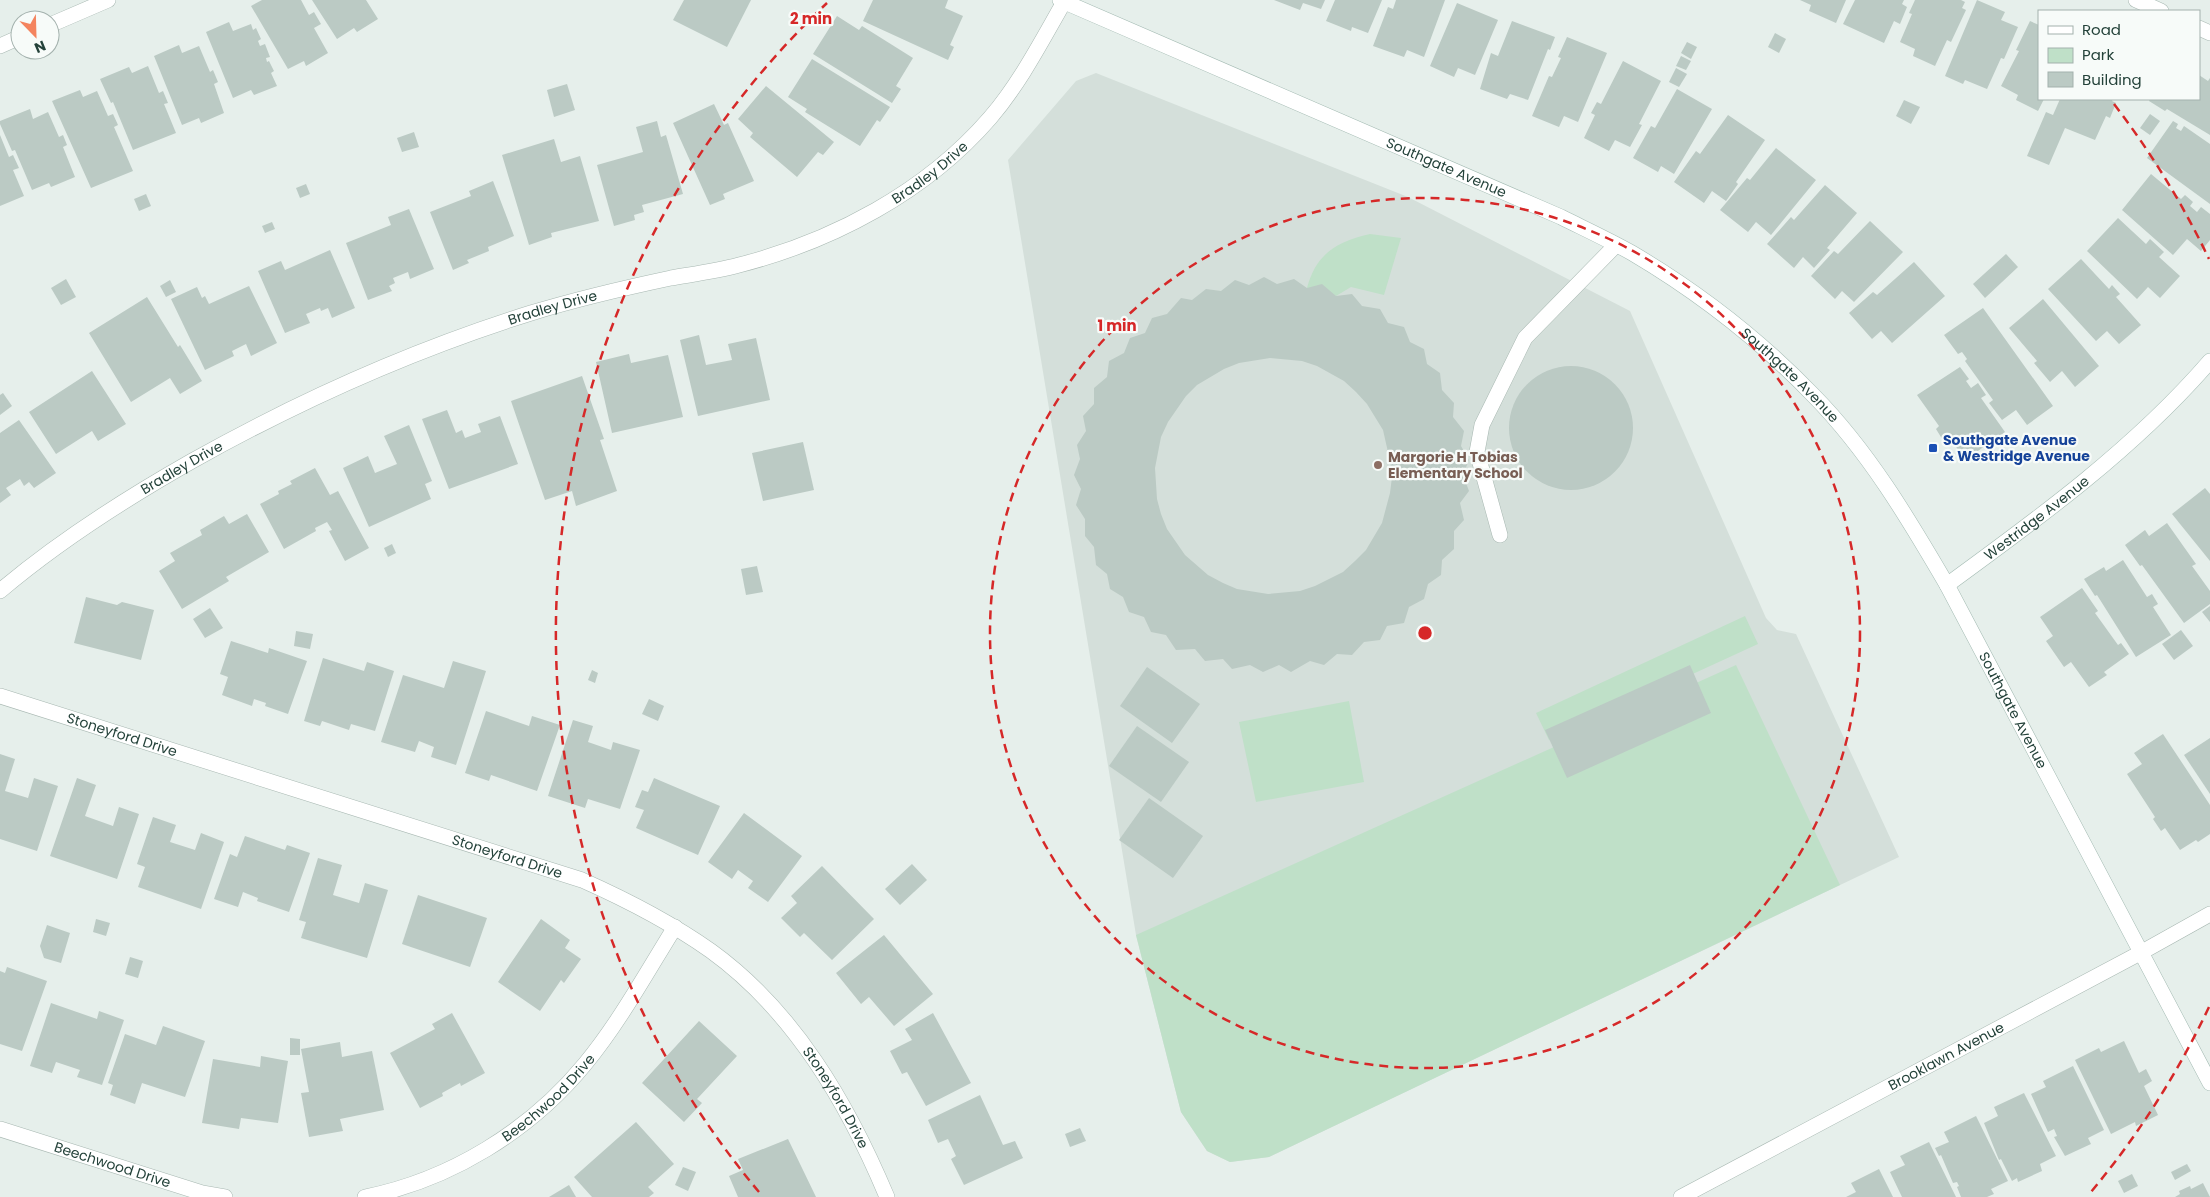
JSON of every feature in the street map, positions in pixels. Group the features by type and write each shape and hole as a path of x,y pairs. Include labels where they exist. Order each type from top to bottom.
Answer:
{"street":[{"path":"60,21 108,0"},
{"path":"2136,0 2159,10"},
{"name":"Southgate Avenue","path":"1062,1 1561,217 1632,253 1694,293 1759,344 1815,396 1869,461 1913,527 1947,585 2210,1083"},
{"name":"Bradley Drive","path":"0,591 79,530 148,486 286,412 368,373 531,313 611,292 737,266 787,251 861,218 895,199 945,162 990,118 1029,65 1062,1"},
{"path":"1500,535 1477,452 1482,425 1526,338 1616,245"},
{"name":"Westridge Avenue","path":"1947,585 2047,510 2100,466 2154,420 2210,361"},
{"name":"Stoneyford Drive","path":"0,696 582,880 629,902 675,927 712,952 748,982 784,1021 829,1082 856,1129 887,1197"},
{"name":"Brooklawn Avenue","path":"1681,1197 2210,914"},
{"name":"Beechwood Drive","path":"365,1197 395,1191 452,1168 501,1140 545,1106 586,1064 675,927"},
{"name":"Beechwood Drive","path":"0,1129 202,1193 225,1197"}],"shaded area":[{"name":"Margorie H Tobias Elementary School","path":"1096,73 1408,197 1630,311 1766,618 1777,630 1796,634 1899,857 1269,1157 1230,1162 1207,1151 1181,1112 1136,935 1008,160 1076,81"}],"green space":[{"path":"1370,234 1401,238 1384,295 1351,287 1336,296 1307,288 1316,266 1329,251 1347,241"},
{"path":"1745,616 1758,644 1549,740 1536,713"},
{"path":"1736,665 1840,885 1269,1157 1230,1162 1207,1151 1181,1112 1136,935"},
{"path":"1349,701 1364,782 1256,802 1239,722"}],"building":[{"path":"262,0 301,0 309,15 314,12 321,24 314,28 328,53 306,66 304,61 288,69 251,6"},
{"path":"312,0 366,0 378,19 357,32 354,28 337,39"},
{"path":"684,0 751,0 727,47 673,20"},
{"path":"873,0 948,0 945,8 963,16 950,45 954,47 948,60 863,21"},
{"path":"1274,0 1325,0 1321,9 1303,3 1300,10"},
{"path":"1335,0 1382,0 1368,33 1352,27 1351,31 1326,21"},
{"path":"1396,0 1445,0 1424,57 1407,50 1404,57 1373,46 1388,7 1393,9"},
{"path":"1800,0 1846,0 1836,23 1809,11 1811,5"},
{"path":"1855,0 1904,0 1902,4 1907,7 1900,24 1894,21 1884,43 1843,24"},
{"path":"1915,0 1961,0 1965,2 1962,8 1966,10 1951,42 1947,40 1935,66 1913,56 1915,49 1900,42 1912,14 1909,13"},
{"path":"1977,0 2005,12 2001,20 2018,27 2004,59 2001,58 1987,89 1965,80 1963,84 1945,76"},
{"path":"1457,3 1498,20 1475,75 1458,68 1454,77 1430,66"},
{"path":"837,16 859,30 862,26 913,58 896,86 901,89 892,103 813,54"},
{"path":"1512,21 1555,37 1550,50 1548,49 1528,100 1510,94 1507,99 1480,89 1491,53 1498,56"},
{"path":"2030,21 2038,25 2038,100 2044,100 2038,111 2016,100 2018,95 2001,86 2019,51 2016,50"},
{"path":"229,22 233,31 251,24 253,30 256,28 261,39 258,41 260,46 265,44 270,57 266,58 274,71 271,73 277,86 254,95 251,90 233,98 206,32"},
{"path":"1775,33 1786,39 1779,53 1768,47"},
{"path":"1567,37 1607,53 1578,122 1564,116 1559,127 1532,116 1549,76 1552,77 1561,58 1558,57"},
{"path":"1687,42 1697,47 1691,59 1681,53"},
{"path":"179,45 182,53 199,46 210,72 213,70 218,82 214,84 224,113 201,123 199,118 182,125 154,56"},
{"path":"1681,56 1691,61 1686,70 1676,66"},
{"path":"812,59 890,107 880,122 877,120 860,146 805,112 807,109 788,97"},
{"path":"1623,61 1661,81 1639,124 1642,125 1630,147 1615,140 1609,151 1584,138 1595,115 1591,113 1597,102 1601,104"},
{"path":"148,66 159,93 163,91 168,103 164,104 176,133 133,150 113,102 111,103 100,79 129,67 132,73"},
{"path":"1676,68 1687,74 1679,87 1669,82"},
{"path":"2200,76 2208,81 2210,78 2210,135 2167,109 2165,111 2149,101 2200,100"},
{"path":"567,84 575,110 554,117 547,90"},
{"path":"766,86 834,142 823,155 818,152 797,177 750,137 753,133 738,119"},
{"path":"1677,89 1712,109 1674,174 1661,166 1658,172 1633,158 1651,126 1655,128"},
{"path":"80,90 83,97 97,91 108,116 113,114 118,125 114,127 133,171 91,188 52,101"},
{"path":"1904,100 1920,107 1911,124 1896,116"},
{"path":"2060,100 2112,100 2116,103 2110,118 2106,116 2095,140 2065,128 2049,165 2027,156 2046,112 2053,115"},
{"path":"714,104 724,125 728,123 754,181 723,194 725,199 710,205 673,123"},
{"path":"30,109 33,119 48,112 59,137 63,135 67,145 63,147 75,177 51,187 49,183 32,190 15,150 12,151 0,124 0,121"},
{"path":"2150,114 2160,121 2150,135 2140,128"},
{"path":"1728,115 1765,140 1736,182 1738,184 1726,201 1712,191 1704,203 1674,182 1696,151 1700,154"},
{"path":"657,121 661,137 666,135 683,194 642,205 644,212 634,215 635,220 614,226 597,165 643,152 636,127"},
{"path":"2173,121 2178,124 2176,128 2181,131 2184,126 2210,144 2210,204 2147,158"},
{"path":"414,132 419,147 402,152 397,138"},
{"path":"0,135 9,157 13,155 19,168 13,170 24,196 0,206"},
{"path":"554,139 561,162 580,156 599,221 551,233 552,237 529,245 502,155"},
{"path":"1776,148 1816,180 1771,235 1756,222 1748,232 1720,210 1747,178 1750,180"},
{"path":"2151,174 2181,199 2185,195 2193,202 2190,206 2197,212 2201,207 2210,214 2210,240 2201,251 2187,239 2173,255 2122,210"},
{"path":"493,181 514,236 488,247 489,251 467,260 469,263 453,270 430,212 471,196 469,191"},
{"path":"306,184 310,194 300,198 296,188"},
{"path":"1825,185 1857,213 1827,248 1830,250 1814,268 1803,257 1794,268 1767,244 1791,217 1794,220"},
{"path":"146,194 151,206 139,211 134,199"},
{"path":"409,209 434,269 410,279 408,272 393,278 395,283 389,286 392,291 368,300 346,243 391,225 388,217"},
{"path":"2118,218 2146,244 2150,239 2164,252 2159,257 2180,276 2160,298 2148,287 2137,299 2087,251"},
{"path":"1870,221 1903,252 1854,302 1842,291 1835,299 1811,276 1834,251 1838,254"},
{"path":"272,222 275,229 265,233 262,226"},
{"path":"330,250 355,308 332,318 328,308 321,311 320,308 306,314 310,323 285,333 258,271 281,261 285,270"},
{"path":"2006,254 2018,267 1985,298 1973,284"},
{"path":"2081,259 2109,289 2112,285 2120,294 2116,297 2141,325 2119,344 2107,331 2096,341 2048,289"},
{"path":"1914,262 1945,296 1892,343 1881,331 1872,339 1849,313 1873,292 1877,295"},
{"path":"1264,277 1277,284 1294,279 1307,288 1322,284 1336,296 1352,294 1362,306 1380,309 1388,323 1404,327 1410,342 1424,349 1427,364 1440,373 1442,390 1454,403 1453,417 1464,431 1461,446 1469,460 1463,475 1469,491 1460,503 1464,520 1454,531 1454,549 1442,560 1441,575 1428,584 1424,599 1409,607 1404,623 1387,626 1380,640 1364,642 1352,655 1337,654 1324,665 1310,661 1291,672 1279,665 1263,672 1250,665 1232,669 1223,659 1205,661 1195,649 1176,650 1166,635 1151,632 1144,617 1129,612 1123,597 1110,589 1107,574 1096,565 1094,547 1085,536 1085,519 1076,505 1081,489 1074,475 1080,459 1077,445 1086,431 1083,416 1094,404 1094,388 1107,377 1109,361 1124,353 1130,338 1145,333 1152,318 1167,314 1181,298 1192,300 1206,289 1221,291 1235,280 1249,285","holes":["1270,358 1302,361 1317,366 1344,381 1367,404 1383,430 1392,477 1382,523 1366,550 1355,561 1343,572 1315,586 1300,591 1268,594 1237,589 1208,575 1185,555 1167,529 1157,499 1155,468 1161,437 1168,422 1186,396 1197,385 1224,369 1239,363"]},
{"path":"66,279 76,297 61,305 51,288"},
{"path":"170,280 176,292 166,297 160,286"},
{"path":"249,286 277,343 251,356 246,344 232,351 234,356 205,370 171,299 197,287 202,298 205,296 209,304"},
{"path":"147,297 202,381 180,394 170,378 131,402 89,333"},
{"path":"2043,299 2099,366 2075,387 2062,371 2050,382 2034,363 2037,361 2009,328"},
{"path":"1983,308 2053,406 2027,425 2016,410 2002,420 1989,403 1993,400 1965,361 1967,359 1962,352 1958,354 1944,335"},
{"path":"699,335 706,365 732,360 728,344 756,338 770,400 698,416 680,340"},
{"path":"629,354 631,363 668,355 683,417 612,433 596,362"},
{"path":"1571,366 1595,370 1615,384 1629,404 1633,428 1629,452 1615,472 1595,486 1571,490 1547,486 1527,472 1513,452 1509,428 1513,404 1527,384 1547,370"},
{"path":"1960,367 1969,379 1966,381 1971,388 1978,383 1986,395 1981,398 2005,432 1965,460 1950,438 1944,442 1936,429 1939,426 1917,395"},
{"path":"92,371 126,424 98,441 92,431 56,454 29,412"},
{"path":"582,376 604,439 600,440 617,491 576,506 572,491 545,500 511,401"},
{"path":"3,393 12,406 0,415 0,395"},
{"path":"447,410 456,433 462,430 465,438 481,432 478,424 500,416 518,464 449,489 422,419"},
{"path":"19,420 56,473 34,488 29,482 24,486 20,479 6,488 11,495 0,503 0,433"},
{"path":"409,425 432,481 425,484 431,499 369,527 343,468 368,456 375,473 397,464 384,436"},
{"path":"803,442 814,490 763,501 752,453"},
{"path":"315,468 330,495 338,491 369,548 345,561 329,531 332,530 327,522 315,528 316,531 284,549 260,504 279,494 278,491 292,484 290,481"},
{"path":"2205,488 2210,494 2210,561 2172,514"},
{"path":"247,514 269,552 226,577 229,581 182,609 159,571 175,561 170,553 202,535 200,530 224,516 229,524"},
{"path":"2167,523 2196,564 2192,566 2210,591 2210,604 2184,623 2125,545 2145,530 2149,536"},
{"path":"392,544 396,553 388,557 384,548"},
{"path":"2123,560 2147,597 2152,594 2158,604 2153,607 2171,635 2136,657 2097,595 2095,596 2084,579 2104,567 2106,571"},
{"path":"757,566 763,592 746,595 741,569"},
{"path":"2082,588 2098,611 2095,613 2118,645 2121,643 2129,654 2104,672 2107,675 2089,687 2071,662 2064,667 2046,641 2053,636 2040,617"},
{"path":"86,597 117,605 122,602 154,610 141,660 74,643"},
{"path":"2210,606 2210,622 2202,612"},
{"path":"210,608 223,628 205,638 193,619"},
{"path":"2181,630 2193,646 2174,660 2162,644"},
{"path":"296,631 313,634 310,649 294,646"},
{"path":"231,641 268,653 269,648 307,661 288,714 265,706 266,703 254,699 252,706 222,695 228,677 220,674"},
{"path":"323,658 364,671 367,662 394,671 375,731 351,724 349,730 322,721 320,726 304,721"},
{"path":"453,661 486,671 456,765 431,757 434,747 419,741 415,752 381,742 403,675 444,688"},
{"path":"1690,665 1711,713 1567,778 1545,730"},
{"path":"1147,667 1200,704 1172,743 1120,706"},
{"path":"592,670 598,673 595,683 588,680"},
{"path":"649,699 664,706 658,721 642,714"},
{"path":"486,711 529,726 532,716 560,725 537,791 491,775 489,781 465,773"},
{"path":"573,720 593,726 588,742 611,750 613,742 640,750 620,809 588,799 585,808 548,796"},
{"path":"1137,726 1189,762 1161,802 1109,766"},
{"path":"2163,734 2210,805 2210,834 2180,850 2165,828 2161,831 2153,819 2155,817 2127,774 2142,764 2134,753"},
{"path":"2210,738 2210,794 2184,755"},
{"path":"0,754 15,759 5,791 28,798 34,778 58,786 37,851 0,839"},
{"path":"77,778 96,785 85,816 113,826 119,807 139,814 117,879 50,856"},
{"path":"654,778 720,806 698,855 636,828 644,810 635,807 642,790 648,792"},
{"path":"1149,798 1203,836 1173,878 1119,840"},
{"path":"744,813 802,856 768,902 748,888 753,881 738,870 732,879 708,862"},
{"path":"153,817 176,825 170,842 195,850 201,833 224,842 201,909 138,887 145,867 137,864"},
{"path":"245,836 285,850 287,845 310,853 289,912 257,901 258,898 243,892 238,907 214,899 230,854 237,857"},
{"path":"318,858 342,865 333,895 359,903 365,883 388,890 367,958 301,938 306,922 299,920"},
{"path":"912,864 927,880 900,905 885,889"},
{"path":"822,866 874,919 832,960 804,933 800,937 781,918 797,903 791,896"},
{"path":"418,895 487,918 470,967 402,944"},
{"path":"96,919 110,923 106,936 93,932"},
{"path":"541,919 570,940 565,948 581,959 564,983 561,980 540,1011 498,982"},
{"path":"47,925 70,933 61,963 44,958 40,946"},
{"path":"884,935 933,994 894,1026 869,997 861,1004 836,973"},
{"path":"130,957 143,961 138,978 125,974"},
{"path":"7,967 47,981 22,1051 0,1044 0,971 5,973"},
{"path":"51,1003 97,1019 99,1011 124,1020 102,1085 77,1077 80,1070 56,1062 52,1073 30,1066"},
{"path":"452,1013 485,1073 461,1086 460,1083 442,1093 443,1096 420,1108 390,1053 435,1029 432,1024"},
{"path":"933,1013 971,1083 926,1106 907,1072 902,1074 890,1051 912,1040 905,1029"},
{"path":"699,1021 737,1056 697,1099 702,1103 684,1122 642,1083"},
{"path":"163,1026 205,1041 185,1097 142,1083 135,1104 110,1095 113,1085 108,1083 125,1034 156,1045"},
{"path":"290,1038 300,1039 300,1055 290,1055"},
{"path":"2124,1041 2139,1073 2146,1069 2152,1081 2144,1086 2158,1115 2136,1126 2135,1122 2111,1134 2075,1060 2099,1048 2101,1052"},
{"path":"340,1042 342,1057 372,1051 384,1110 340,1119 343,1131 309,1137 301,1093 309,1092 301,1049"},
{"path":"261,1056 288,1061 278,1123 241,1118 239,1129 202,1123 213,1059 260,1067"},
{"path":"2073,1066 2104,1130 2088,1138 2091,1144 2065,1156 2054,1137 2057,1136 2054,1129 2048,1132 2031,1094 2046,1087 2043,1081"},
{"path":"2024,1093 2056,1156 2040,1164 2042,1171 2018,1182 2017,1178 2012,1181 2001,1159 1999,1160 1984,1123 1998,1116 1994,1107"},
{"path":"980,1095 1003,1145 1015,1141 1023,1158 964,1185 951,1159 956,1156 948,1139 938,1143 928,1120"},
{"path":"1976,1116 2008,1181 1991,1189 1994,1194 1987,1197 1961,1197 1957,1182 1953,1183 1941,1155 1939,1156 1935,1148 1949,1142 1944,1132"},
{"path":"636,1122 674,1164 648,1187 654,1193 649,1197 592,1197 574,1177"},
{"path":"1080,1128 1086,1141 1070,1147 1065,1134"},
{"path":"788,1139 816,1197 738,1197 729,1176 743,1170 738,1159"},
{"path":"1929,1142 1956,1197 1902,1197 1890,1172 1905,1165 1900,1156"},
{"path":"2187,1164 2191,1171 2175,1180 2171,1172"},
{"path":"683,1167 696,1172 688,1191 675,1185"},
{"path":"1879,1169 1893,1197 1846,1197 1856,1192 1851,1183"},
{"path":"2132,1174 2138,1186 2124,1193 2118,1181"},
{"path":"2203,1183 2210,1197 2175,1197 2180,1194 2179,1191 2190,1186 2191,1189"},
{"path":"569,1185 576,1197 549,1197"}],"place":[{"name":"Southgate Avenue & Westridge Avenue","path":"1933,448"},
{"name":"Margorie H Tobias Elementary School","path":"1378,465"}]}
